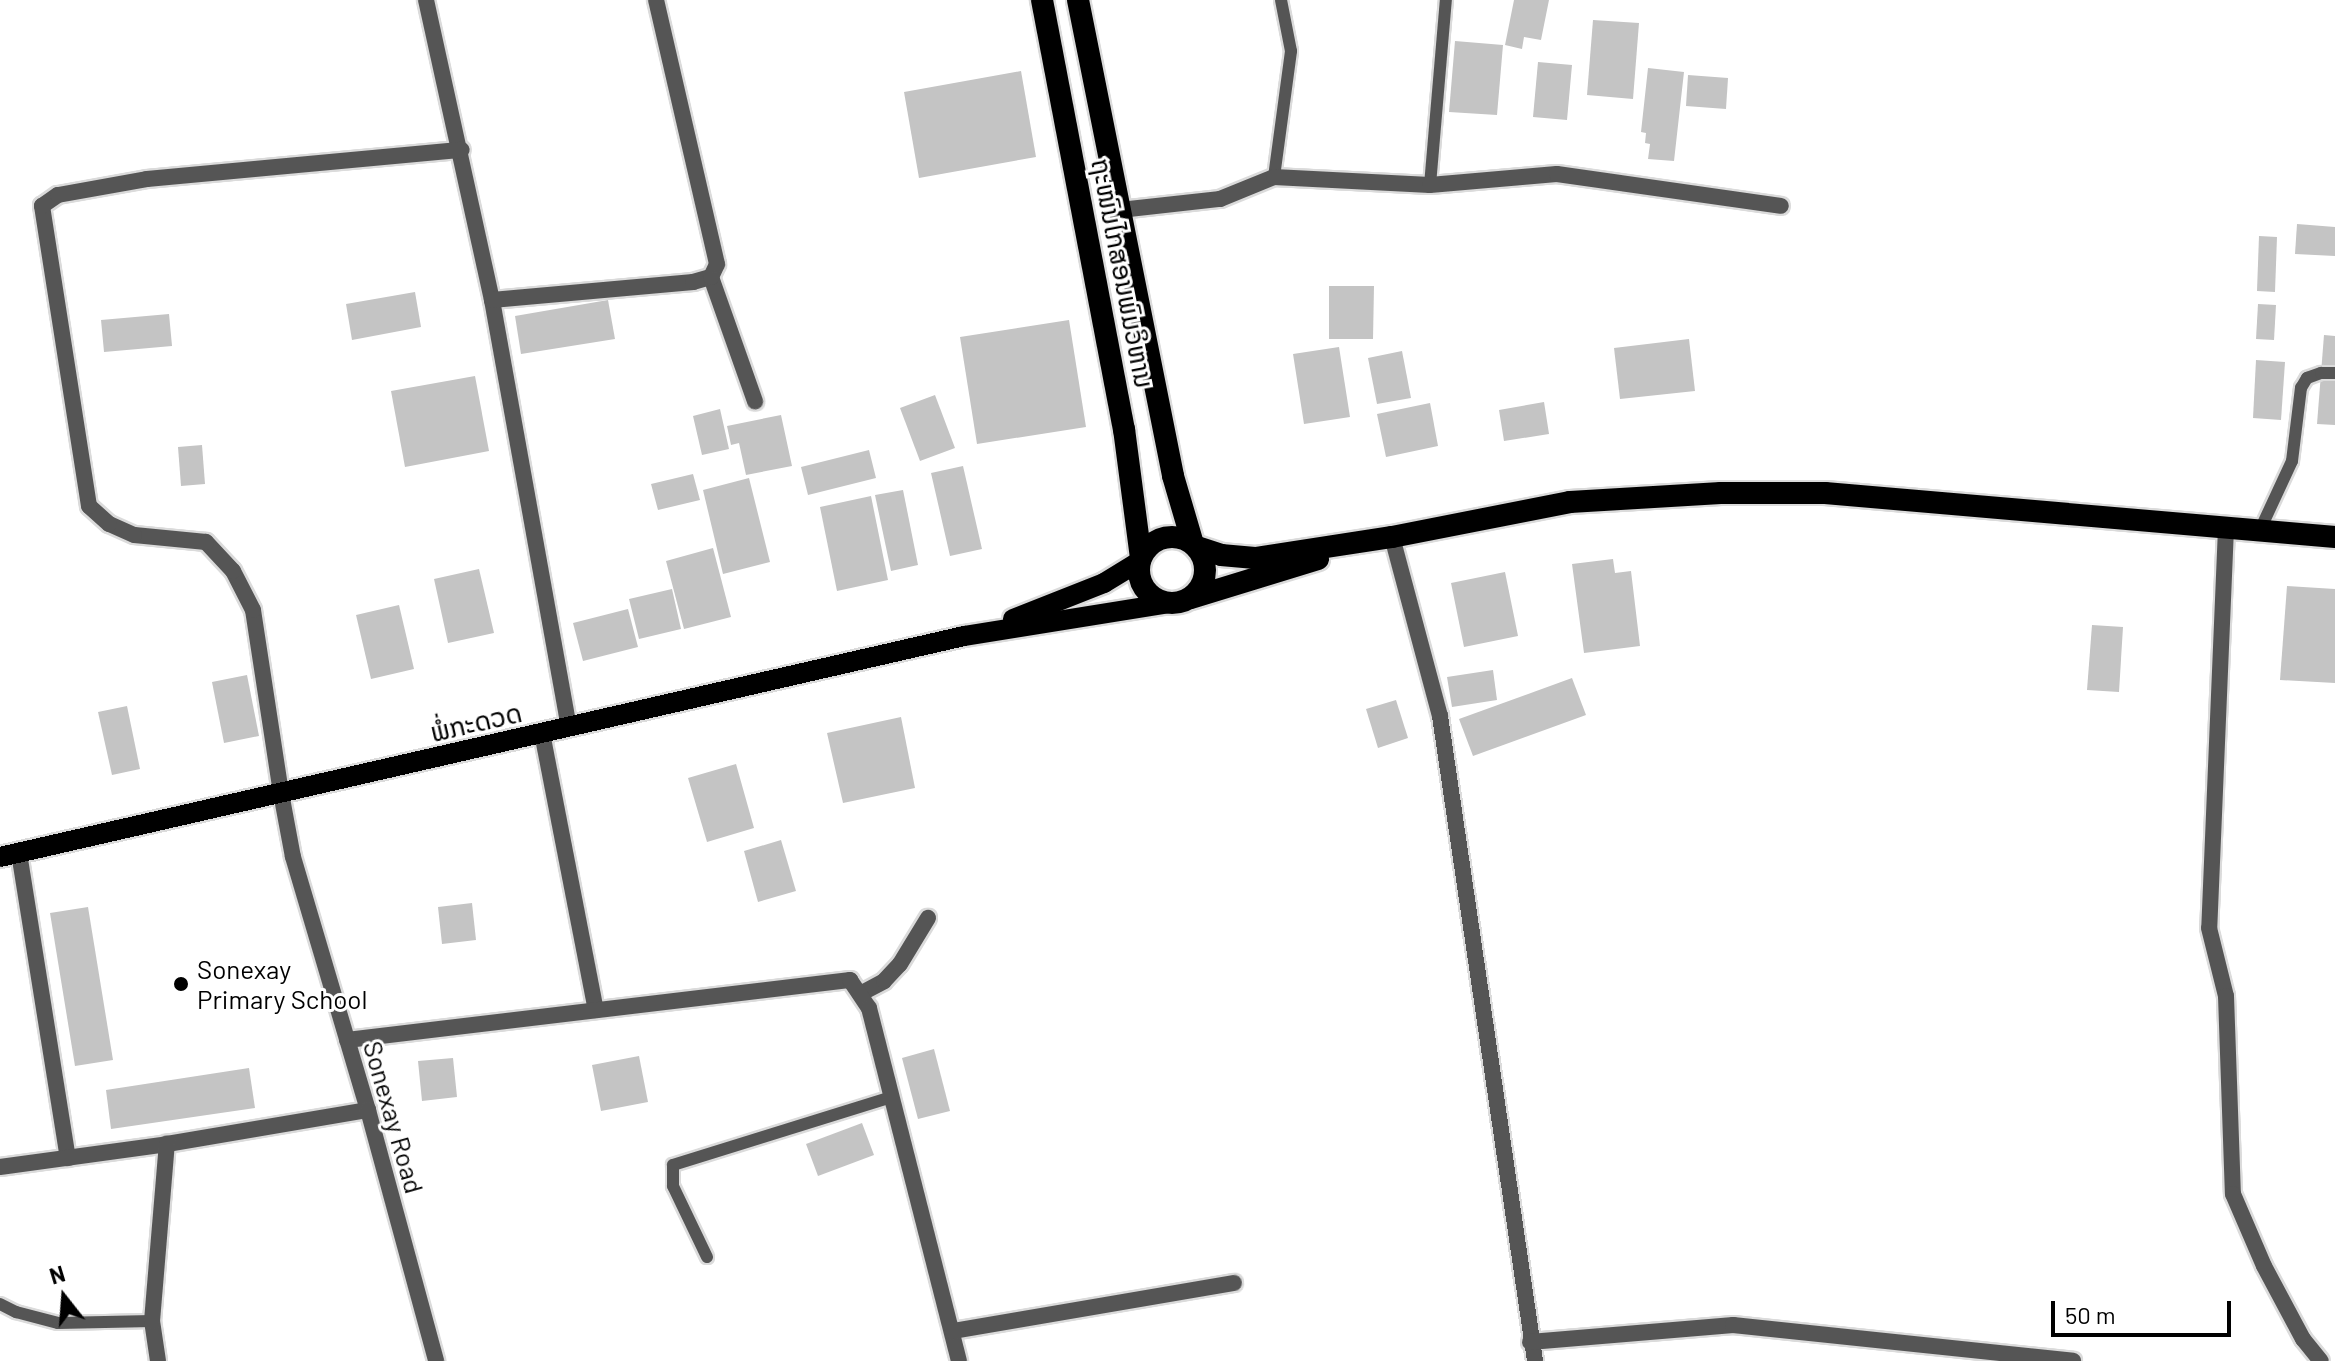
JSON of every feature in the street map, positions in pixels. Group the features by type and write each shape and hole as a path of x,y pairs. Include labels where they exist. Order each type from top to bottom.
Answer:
{"highway":[{"name":"ຖະໜົນໄກສອນພົມວິຫານ","path":"1042,0 1124,429 1141,559"},
{"name":"ຖະໜົນໄກສອນພົມວິຫານ","path":"1078,0 1173,476 1195,545"},
{"path":"1392,537 1181,600 1152,597 1141,581 1141,559 1146,549 1174,536 1221,555 1255,558 1392,537 1570,502 1721,493 1825,493 2335,537"},
{"path":"1181,600 1203,583 1206,574 1205,564 1195,545"}],"main road":[{"path":"964,636 1061,602 1104,583 1141,559"},
{"path":"964,636 1181,600"},
{"name":"ພໍ່ກະດວດ","path":"10,855 964,636"}],"street":[{"path":"426,0 462,150 492,300 569,727"},
{"path":"656,0 717,264 711,277 755,401"},
{"name":"Sonexay Road","path":"436,1361 368,1110 293,857 253,610 233,571 206,542 134,535 109,524 89,506 42,206 58,195 147,179 462,150"},
{"path":"1120,210 1220,199 1274,177 1430,185 1557,174 1781,206"},
{"path":"492,300 693,282 711,277"},
{"path":"2226,528 2209,928 2226,996 2233,1194 2264,1266 2303,1339 2321,1361"},
{"path":"1392,537 1440,716 1535,1361"},
{"path":"542,733 596,1010"},
{"path":"10,855 68,1158"},
{"path":"860,994 884,981 900,964 928,918"},
{"path":"347,1040 850,980 869,1008 959,1361"},
{"path":"0,1167 167,1144 368,1110"},
{"path":"158,1361 152,1321 167,1144"},
{"path":"953,1331 1234,1283"},
{"path":"1530,1342 1733,1325 2073,1361"}],"lane":[{"path":"1274,177 1291,51 1281,0"},
{"path":"1430,185 1446,0"},
{"path":"2260,530 2292,461 2301,388 2307,378 2321,373 2335,373"},
{"path":"707,1257 673,1186 673,1165 891,1097"},
{"path":"0,1304 16,1312 58,1323 152,1321"}],"building":[{"path":"1514,0 1549,0 1541,40 1524,37 1522,49 1505,45"},
{"path":"1593,20 1639,23 1633,99 1587,95"},
{"path":"1455,41 1503,45 1497,115 1449,112"},
{"path":"1538,62 1572,65 1567,120 1533,117"},
{"path":"1648,68 1684,72 1674,161 1648,159 1650,144 1645,143 1646,133 1641,132"},
{"path":"1021,71 1036,157 919,178 904,92"},
{"path":"1688,75 1728,78 1726,109 1686,106"},
{"path":"2297,224 2335,227 2335,256 2295,254"},
{"path":"2259,236 2277,237 2275,292 2257,291"},
{"path":"1329,286 1374,286 1373,339 1329,339"},
{"path":"415,292 421,327 352,340 346,304"},
{"path":"608,300 615,339 521,354 515,316"},
{"path":"2258,304 2276,305 2274,340 2256,339"},
{"path":"169,314 172,346 104,352 101,320"},
{"path":"1069,320 1086,427 977,444 960,337"},
{"path":"2324,335 2335,336 2335,425 2317,424"},
{"path":"1689,339 1695,391 1620,399 1614,348"},
{"path":"1339,347 1350,417 1304,424 1293,354"},
{"path":"1402,351 1411,398 1377,404 1368,358"},
{"path":"2256,360 2285,362 2281,420 2253,418"},
{"path":"475,376 489,451 405,467 391,391"},
{"path":"935,395 955,448 920,461 900,408"},
{"path":"1544,402 1549,434 1504,441 1499,410"},
{"path":"1430,403 1438,446 1386,457 1377,414"},
{"path":"720,409 729,449 702,455 693,416"},
{"path":"781,415 792,466 746,475 739,443 731,445 727,426"},
{"path":"202,445 205,484 181,486 178,447"},
{"path":"869,450 876,478 808,495 801,467"},
{"path":"963,466 982,549 950,556 931,473"},
{"path":"693,474 700,500 658,510 651,484"},
{"path":"749,478 770,562 723,574 703,490"},
{"path":"903,490 918,565 891,571 875,495"},
{"path":"871,496 888,580 837,591 820,507"},
{"path":"713,548 731,617 684,629 666,561"},
{"path":"1613,559 1615,573 1631,571 1640,646 1584,653 1572,564"},
{"path":"479,569 494,633 448,643 434,579"},
{"path":"1505,572 1518,636 1464,647 1451,583"},
{"path":"2287,586 2335,589 2335,683 2280,680"},
{"path":"672,589 681,629 639,639 629,599"},
{"path":"399,605 414,669 371,679 356,615"},
{"path":"628,609 638,647 583,661 573,623"},
{"path":"2092,625 2123,627 2119,692 2087,690"},
{"path":"1493,670 1497,700 1452,707 1447,677"},
{"path":"247,675 259,736 224,743 212,682"},
{"path":"1572,678 1586,715 1473,756 1459,719"},
{"path":"1396,700 1408,738 1378,748 1366,709"},
{"path":"127,706 140,769 112,775 98,712"},
{"path":"901,717 915,788 843,803 827,733"},
{"path":"736,764 754,828 707,842 688,778"},
{"path":"781,840 796,891 758,902 744,851"},
{"path":"472,903 476,940 442,944 438,907"},
{"path":"88,907 113,1060 75,1066 50,913"},
{"path":"934,1049 950,1111 918,1119 902,1058"},
{"path":"639,1056 648,1102 601,1111 592,1065"},
{"path":"453,1058 457,1097 422,1101 418,1061"},
{"path":"249,1068 255,1108 111,1129 106,1090"},
{"path":"862,1123 874,1155 818,1176 806,1144"}],"place":[{"name":"Sonexay Primary School","path":"181,984"}]}
